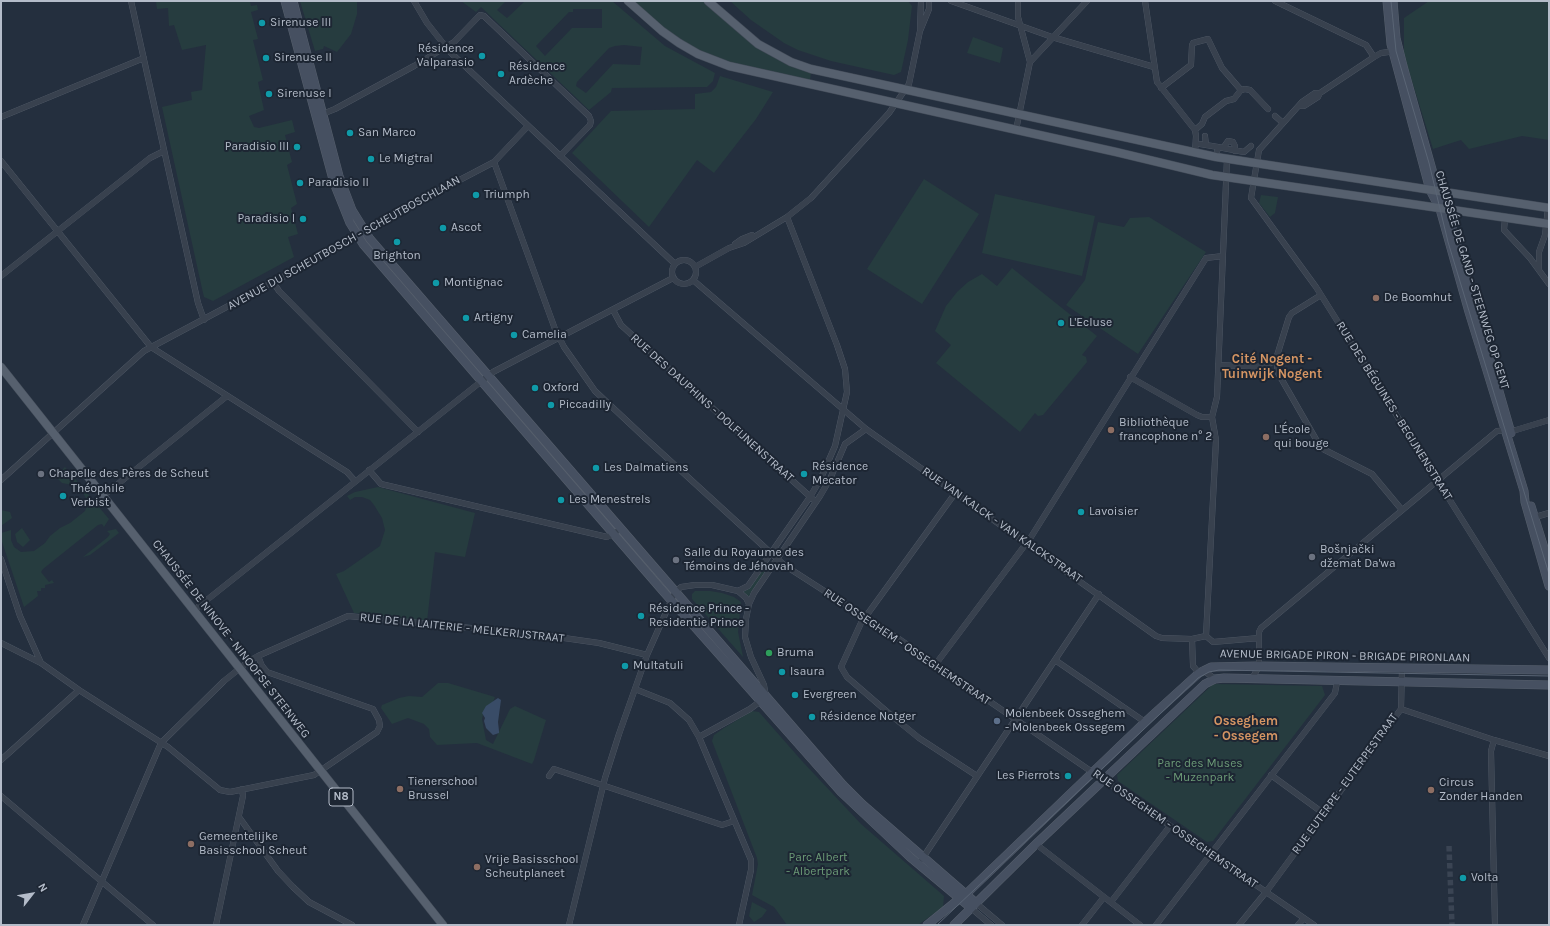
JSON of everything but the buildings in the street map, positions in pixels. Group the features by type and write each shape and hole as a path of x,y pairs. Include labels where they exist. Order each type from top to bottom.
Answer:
{"main road":[{"path":"628,1 673,39 698,54 721,64 1226,178 1548,224"},
{"path":"708,1 758,44 790,62 811,69 1195,153 1257,164 1548,208"},
{"name":"CHAUSSÉE DE NINOVE - NINOOFSE STEENWEG","path":"1,367 443,925"}],"street":[{"path":"131,1 198,303 204,320"},
{"path":"285,1 301,46"},
{"path":"293,1 301,46 319,115 334,183 347,216 361,234 368,251 484,379 617,531 675,592 763,699 816,760 921,861 973,905 1002,925"},
{"path":"414,1 445,47 675,264"},
{"path":"695,266 729,248 744,243 787,217 811,198 890,113 909,84 920,30 921,1 930,1 929,9 920,30"},
{"path":"951,1 1052,37 1154,67"},
{"path":"1016,130 1030,62 1018,17 1018,1"},
{"path":"1030,62 1087,1"},
{"path":"1145,1 1157,82 1195,130 1195,153"},
{"path":"1275,1 1366,46 1374,56"},
{"name":"CHAUSSÉE DE GAND - STEENWEG OP GENT","path":"1387,1 1396,51 1434,191 1444,210 1508,431 1549,586"},
{"name":"CHAUSSÉE DE GAND - STEENWEG OP GENT","path":"1393,1 1396,51"},
{"path":"319,115 414,66 454,42 480,15 484,16 589,116 591,121 590,124 560,156"},
{"path":"1161,88 1191,65 1192,45 1208,39 1222,68 1241,90"},
{"name":"RUE DES BÉGUINES - BEGIJNENSTRAAT","path":"1396,51 1381,53 1374,56 1320,93 1315,93 1302,102 1259,150 1251,198 1321,295 1549,658"},
{"path":"1,117 144,58"},
{"path":"1195,130 1202,124 1205,117 1226,101 1234,99 1241,90 1250,90 1268,109"},
{"path":"1275,116 1283,123"},
{"name":"AVENUE DU SCHEUTBOSCH - SCHEUTBOSCHLAAN","path":"1,480 144,351 204,320 494,162 528,126"},
{"path":"1205,136 1203,144 1219,149 1244,152 1251,146"},
{"path":"1219,149 1228,141 1233,142 1235,151"},
{"path":"1,276 150,158 164,151"},
{"path":"1206,636 1216,440 1212,417 1217,397 1227,159"},
{"path":"1,161 151,347 347,472 355,481"},
{"name":"RUE OSSEGHEM - OSSEGHEMSTRAAT","path":"494,162 559,338 583,376 595,391 778,560 1015,719 1314,925"},
{"path":"1539,270 1540,252 1548,224 1548,208"},
{"path":"738,591 748,586 771,554 810,497 828,464 835,446 843,411 847,384 842,360 787,217"},
{"path":"1505,218 1504,230 1530,258 1549,284"},
{"path":"1530,258 1540,252"},
{"path":"935,665 1027,543 1206,258 1223,256"},
{"path":"683,260 688,260 695,266 696,274 693,280 689,283 680,284 673,278 672,271 675,264 683,260"},
{"path":"193,611 484,379 673,278"},
{"name":"RUE VAN KALCK - VAN KALCKSTRAAT","path":"693,280 843,411 866,429 1156,636 1162,638 1192,639"},
{"path":"273,282 279,291 418,432"},
{"path":"1321,295 1292,313 1289,317 1276,360 1278,373 1321,448 1372,474 1402,510"},
{"name":"RUE DES DAUPHINS - DOLFIJNENSTRAAT","path":"613,310 621,325 816,502"},
{"path":"1265,367 1276,360"},
{"path":"1218,365 1265,367 1278,373"},
{"path":"1130,377 1197,416 1202,418 1212,417"},
{"path":"103,496 227,396"},
{"path":"1252,679 1259,666 1259,638 1261,628 1497,431 1508,431 1549,420"},
{"path":"763,699 764,684 751,657 745,637 749,604 754,593 778,560 830,479 845,444 866,429"},
{"path":"369,470 381,484 607,537 617,531"},
{"path":"956,492 865,617 842,662 841,667 843,673 920,738 977,776"},
{"path":"1532,518 1549,513"},
{"name":"CHAUSSÉE DE GAND - STEENWEG OP GENT","path":"1532,518 1549,564"},
{"path":"617,531 672,600 763,699"},
{"path":"1,559 20,616 41,663"},
{"path":"569,925 604,786 647,655 675,592 681,587 703,584 738,591 746,598 749,604"},
{"path":"921,861 1098,594"},
{"name":"RUE DE LA LAITERIE - MELKERIJSTRAAT","path":"161,743 239,669 258,656 348,616 543,635 599,643 647,655"},
{"path":"1206,636 1213,642 1244,641 1259,638"},
{"path":"1206,636 1192,639 1193,666 1215,679"},
{"path":"1,642 41,663 79,690 161,743 220,790 230,792 314,775 321,772 377,732 380,726 377,714 373,709 267,672 262,666 258,656"},
{"path":"1055,660 1145,722"},
{"name":"AVENUE BRIGADE PIRON - BRIGADE PIRONLAAN","path":"1201,672 1211,667 1225,666 1549,670"},
{"name":"RUE EUTERPE - EUTERPESTRAAT","path":"1238,925 1266,892 1401,709 1402,669"},
{"path":"927,925 963,897 1145,722 1201,672"},
{"path":"954,925 1103,780 1205,684 1215,679"},
{"name":"AVENUE BRIGADE PIRON - BRIGADE PIRONLAAN","path":"1215,679 1549,685"},
{"path":"1156,925 1334,693 1337,682"},
{"path":"635,689 670,703 689,720 700,737 734,821 752,860 752,870 739,925"},
{"path":"1,760 79,690"},
{"path":"700,737 709,733 763,699"},
{"path":"1401,709 1494,740 1549,756"},
{"path":"1494,740 1491,751 1495,925"},
{"path":"83,925 161,743"},
{"path":"549,776 554,769 722,825 734,821"},
{"path":"1271,776 1323,814"},
{"path":"216,925 243,796 242,789"},
{"path":"1,796 153,925"},
{"path":"238,817 278,872 293,887 310,902 352,925"},
{"path":"1111,902 1170,826"},
{"path":"1036,844 1140,925"},
{"path":"1082,925 1104,897"},
{"path":"973,905 992,925"},
{"path":"1298,925 1304,918"}],"green space":[{"path":"252,1 250,2 251,6 257,5 258,10 251,12 258,39 253,40 263,80 258,82 264,110 249,116 254,127 259,128 292,120 295,132 285,135 292,162 287,165 297,204 291,208 298,234 288,237 294,257 213,301 204,297 162,107 192,100 191,92 202,90 206,45 182,50 174,25 169,26 168,8 157,9 156,2"},
{"path":"300,1 357,1 357,14 351,34 337,52 324,46 323,49 315,51"},
{"path":"461,1 506,1 497,10 507,18 525,1 612,1 665,46 715,73 713,81 707,87 612,88 611,92 589,110 481,7 476,12","holes":["573,9 602,9 602,28 572,28 545,56 536,46 569,12 573,12","624,45 642,47 640,65 613,64 586,93 576,86 577,82 609,48"]},
{"path":"632,1 703,1 739,33 758,47 811,72 810,81 726,62 701,53 680,41"},
{"path":"730,1 908,1 912,6 908,40 901,72 894,75 831,61 798,50 784,43 751,20"},
{"path":"1429,1 1549,1 1549,140 1522,136 1469,149 1461,140 1433,149 1404,55 1404,18"},
{"path":"973,37 1003,48 1000,63 967,53"},
{"path":"720,76 773,92 756,119 714,173 697,160 649,227 572,153 611,111 695,109 695,94 711,92 716,87"},
{"path":"924,179 979,214 922,304 867,269"},
{"path":"995,194 1095,216 1082,276 982,253"},
{"path":"1261,195 1278,197 1275,213 1270,217 1259,203"},
{"path":"1149,217 1206,252 1138,354 1066,305 1085,280 1098,222 1124,227 1130,218"},
{"path":"1012,268 1097,336 1082,355 1086,357 1087,362 1043,415 1038,416 1035,413 1020,432 936,363 951,345 935,331 946,306 957,292 968,282 982,274 997,286"},
{"path":"65,467 109,519 104,527 102,524 98,525 43,569 41,572 49,582 52,580 54,583 45,585 45,588 41,588 41,591 37,591 38,596 24,607 1,539 1,533 11,530 11,540 14,547 21,552 34,551 45,543 50,536 60,528 70,523 85,511 88,502 82,491 73,485 62,483 57,478 59,473"},
{"path":"378,487 475,513 465,557 435,552 427,621 354,613 336,574 344,571 380,546 385,530 382,518 374,505 370,500 362,497 355,497 350,500 347,496 355,492"},
{"path":"1,510 10,512 12,518 1,526"},
{"path":"22,528 30,540 23,547 17,542 15,534"},
{"path":"116,529 119,533 90,555 83,557 108,537 110,534 107,531"},
{"path":"768,562 771,565 748,597 743,592 750,587"},
{"path":"695,591 722,593 734,597 741,602 738,632 743,657 692,599 692,594"},
{"path":"438,683 448,683 495,697 492,705 484,711 482,719 486,740 493,744 510,709 515,706 546,720 532,764 477,743 437,745 430,737 429,729 424,724 408,718 392,724 381,708 382,705 399,698 409,696 422,697"},
{"name":"Parc des Muses - Muzenpark","path":"1212,685 1322,686 1325,695 1213,841 1207,842 1118,781 1117,775"},
{"name":"Parc Albert - Albertpark","path":"752,711 759,712 802,761 861,824 944,896 943,907 918,925 787,925 774,907 752,895 758,864 757,858 712,741 714,735"},
{"path":"752,902 767,910 762,917 754,922 749,916"}],"water":[{"path":"498,698 501,700 498,722 499,733 493,735 486,728 484,721 485,718 482,713 486,706"}],"tunnel":[{"path":"1449,846 1452,925"}],"tram line":[{"path":"1391,1 1396,51 1429,163 1448,242 1549,574"},
{"path":"937,925 1198,678 1209,672 1219,670 1549,676"}],"place":[{"name":"Sirenuse III","path":"262,23"},
{"name":"Résidence Valparasio","path":"482,56"},
{"name":"Sirenuse II","path":"266,58"},
{"name":"Résidence Ardèche","path":"501,74"},
{"name":"Sirenuse I","path":"269,94"},
{"name":"San Marco","path":"350,133"},
{"name":"Paradisio III","path":"297,147"},
{"name":"Le Migtral","path":"371,159"},
{"name":"Paradisio II","path":"300,183"},
{"name":"Triumph","path":"476,195"},
{"name":"Paradisio I","path":"303,219"},
{"name":"Ascot","path":"443,228"},
{"name":"Brighton","path":"397,242"},
{"name":"Montignac","path":"436,283"},
{"name":"De Boomhut","path":"1376,298"},
{"name":"Artigny","path":"466,318"},
{"name":"L'Ecluse","path":"1061,323"},
{"name":"Camelia","path":"514,335"},
{"name":"Oxford","path":"535,388"},
{"name":"Piccadilly","path":"551,405"},
{"name":"Bibliothèque francophone n° 2","path":"1111,430"},
{"name":"L'École qui bouge","path":"1266,437"},
{"name":"Les Dalmatiens","path":"596,468"},
{"name":"Chapelle des Pères de Scheut","path":"41,474"},
{"name":"Résidence Mecator","path":"804,474"},
{"name":"Théophile Verbist","path":"63,496"},
{"name":"Les Menestrels","path":"561,500"},
{"name":"Lavoisier","path":"1081,512"},
{"name":"Bošnjački džemat Da'wa","path":"1312,557"},
{"name":"Salle du Royaume des Témoins de Jéhovah","path":"676,560"},
{"name":"Résidence Prince - Residentie Prince","path":"641,616"},
{"name":"Bruma","path":"769,653"},
{"name":"Multatuli","path":"625,666"},
{"name":"Isaura","path":"782,672"},
{"name":"Evergreen","path":"795,695"},
{"name":"Résidence Notger","path":"812,717"},
{"name":"Molenbeek Osseghem - Molenbeek Ossegem","path":"997,721"},
{"name":"Les Pierrots","path":"1068,776"},
{"name":"Tienerschool Brussel","path":"400,789"},
{"name":"Circus Zonder Handen","path":"1431,790"},
{"name":"Gemeentelijke Basisschool Scheut","path":"191,844"},
{"name":"Vrije Basisschool Scheutplaneet","path":"477,867"},
{"name":"Volta","path":"1463,878"}],"district":[{"name":"Cité Nogent - Tuinwijk Nogent","path":"1272,366"},
{"name":"Osseghem - Ossegem","path":"1246,728"}]}
